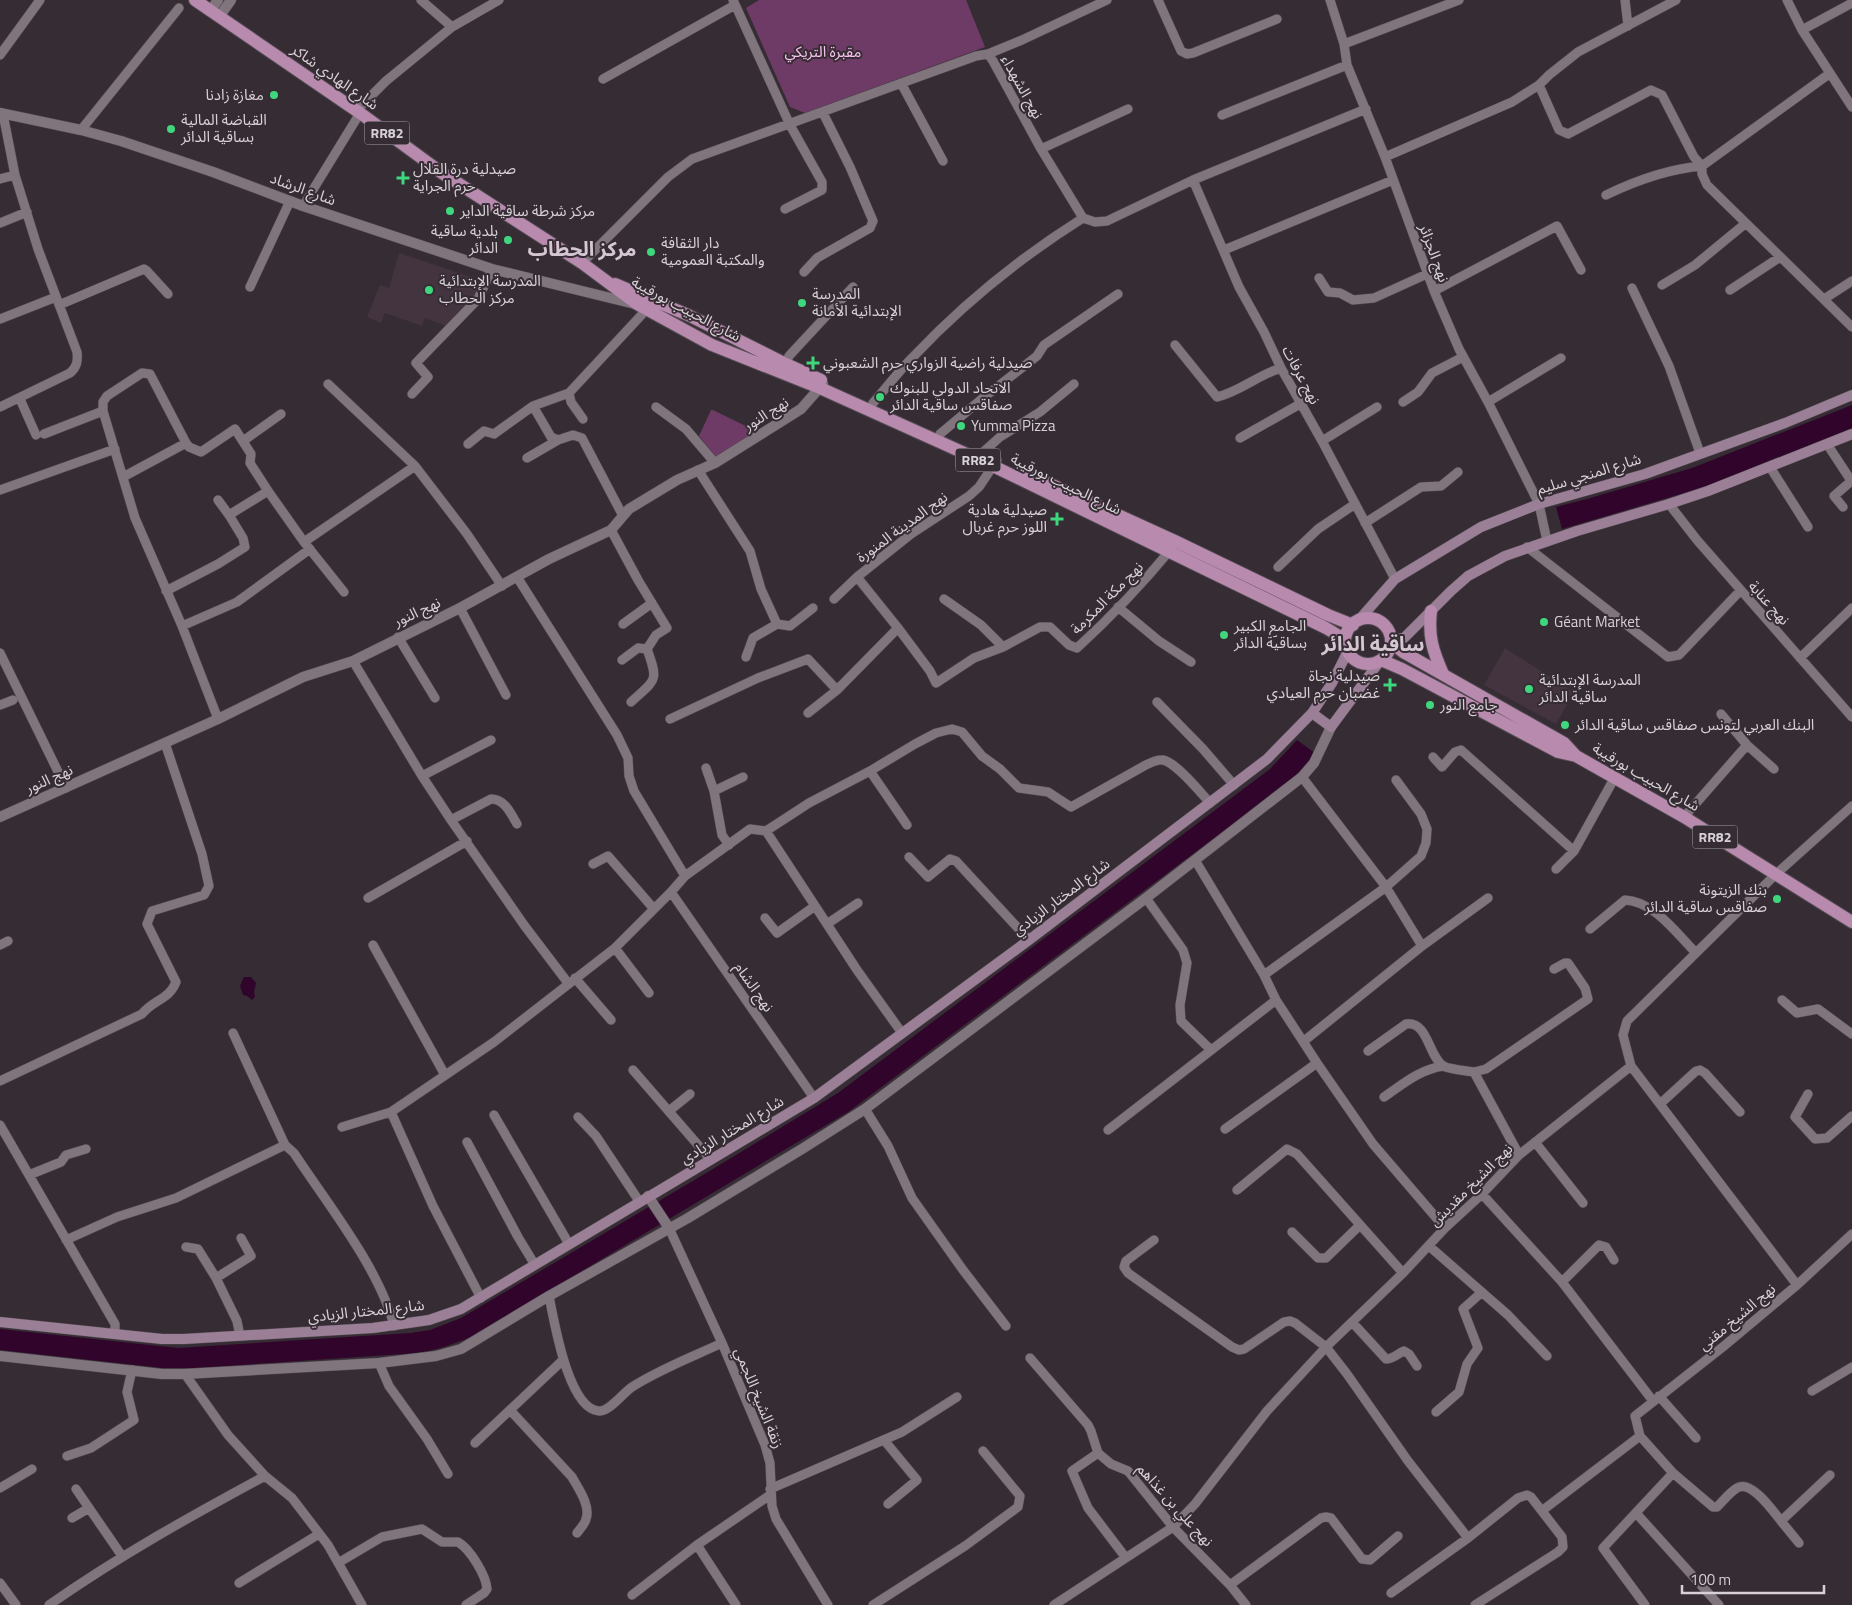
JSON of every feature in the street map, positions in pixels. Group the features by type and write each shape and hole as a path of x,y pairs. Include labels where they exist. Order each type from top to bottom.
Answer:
{"main road":[{"name":"شارع الهادي شاكر","path":"195,0 358,112 442,173 582,263"},
{"name":"شارع الحبيب بورقيبة","path":"582,263 606,281 712,345 873,403 982,453 995,463"},
{"name":"شارع الحبيب بورقيبة","path":"644,304 688,314 786,364 822,385 995,463 1173,547 1328,615 1356,623 1369,619 1380,622 1388,629 1391,641 1404,652 1564,743 1576,756"},
{"name":"شارع المنجي سليم","path":"1356,623 1395,579 1481,527 1539,504 1645,474 1785,423 1852,395"},
{"path":"1312,713 1331,728 1388,652 1391,641 1404,638 1468,576 1505,556 1527,547 1669,504 1770,467 1852,434"},
{"name":"شارع الحبيب بورقيبة","path":"1173,547 1340,636 1354,659 1364,664 1380,661 1402,669 1558,752 1576,756 1615,777 1684,817 1852,922"},
{"path":"1430,611 1430,638 1444,674"},
{"path":"1347,649 1347,632 1356,623"},
{"name":"شارع المختار الزيادي","path":"0,1322 169,1339 240,1336 394,1326 444,1316 481,1298 814,1098 1029,940 1267,759 1312,713 1332,683 1347,649"}],"street":[{"path":"0,55 40,0"},
{"path":"215,14 218,0"},
{"path":"215,14 231,0"},
{"path":"421,0 452,27"},
{"path":"988,54 1107,0"},
{"path":"1158,0 1181,51 1187,54 1194,53 1277,19"},
{"name":"نهج الجزائر","path":"1330,0 1344,44 1347,65 1385,157 1434,292 1464,357 1539,504 1547,541"},
{"path":"1344,44 1459,0"},
{"path":"1625,0 1628,26"},
{"path":"1385,157 1512,102 1539,85 1578,52 1676,0"},
{"path":"1787,0 1802,30 1852,107"},
{"path":"304,206 358,112 386,80 452,27 494,1"},
{"path":"603,79 734,2 790,125 823,186 822,190 784,209"},
{"path":"1802,30 1852,3"},
{"path":"81,130 179,8"},
{"name":"نهج الشهداء","path":"582,263 679,168 692,160 976,56 988,54 1041,149 1083,218"},
{"path":"1222,115 1347,65"},
{"path":"1606,195 1646,177 1687,167 1702,166 1829,74"},
{"path":"901,84 943,161"},
{"path":"1539,85 1559,130 1568,134 1651,90 1662,95 1694,157 1702,166 1702,174 1707,185 1852,327"},
{"path":"873,403 912,358 952,318 1043,245 1083,218 1095,222 1107,221 1193,180 1366,109"},
{"path":"1041,149 1128,110"},
{"path":"804,272 817,258 870,228 873,221 850,167 823,113"},
{"path":"0,407 20,399 70,373 76,366 77,352 57,301 15,175 2,114"},
{"name":"شارع الرشاد","path":"2,114 81,130 213,172 304,206 492,269 644,304"},
{"path":"0,179 15,175"},
{"name":"نهج عرفات","path":"1193,180 1239,287 1395,579"},
{"path":"1224,250 1393,180"},
{"path":"250,287 290,201"},
{"path":"0,223 27,212"},
{"path":"1662,285 1695,265 1746,223"},
{"path":"1434,292 1557,226 1581,270"},
{"path":"1730,290 1780,257"},
{"path":"0,319 57,301 144,269 168,294"},
{"path":"412,394 428,377 416,363 478,299 492,269"},
{"path":"1319,278 1328,292 1340,294 1353,300 1374,298 1427,274"},
{"path":"1824,299 1852,281"},
{"path":"786,364 789,356 853,287"},
{"path":"1632,288 1668,366 1700,453"},
{"name":"شارع الرشاد","path":"595,294 627,292"},
{"path":"940,434 1037,356 1044,346 1118,294"},
{"path":"468,444 484,432 494,434 533,406 569,393 644,304"},
{"path":"1175,345 1217,398 1281,368"},
{"path":"1404,402 1418,392 1432,373 1464,357"},
{"path":"1488,402 1561,358"},
{"path":"218,719 182,626 135,518 103,411 107,396 142,373 150,374 186,443 190,447 201,452 235,429 251,454 250,463 268,491 307,546 344,592"},
{"path":"328,384 415,466 467,534 502,586"},
{"path":"982,453 1000,437 1040,412 1074,384"},
{"name":"نهج النور","path":"0,817 218,719 302,677 353,661 502,586 549,558 612,530 629,509 677,480 715,463 801,409 822,385"},
{"path":"569,393 571,402 583,419"},
{"path":"20,399 40,434 103,411"},
{"path":"1240,438 1300,404"},
{"path":"533,406 551,437 558,440"},
{"path":"1322,441 1377,407"},
{"path":"656,408 686,429 715,463"},
{"path":"243,441 282,414"},
{"path":"527,458 558,440 573,435 582,438 623,516"},
{"path":"123,477 186,443"},
{"path":"1827,444 1850,479 1849,483 1834,496 1842,507"},
{"path":"0,490 115,449"},
{"name":"نهج المدينة المنورة","path":"898,628 858,578 911,534 969,496 979,487 995,463"},
{"path":"182,626 237,602 307,546 415,466"},
{"path":"1770,467 1808,527"},
{"path":"698,470 750,551 761,590 777,624"},
{"path":"1365,523 1421,487 1441,486 1458,472"},
{"path":"230,514 268,491"},
{"path":"166,591 245,547 243,538 230,514 218,500"},
{"path":"1278,567 1318,528 1355,504"},
{"name":"نهج عنابة","path":"1669,504 1740,591 1852,717"},
{"path":"612,530 638,580 667,628 656,635 646,649"},
{"name":"نهج مكة المكرمة","path":"898,628 930,671 936,683 974,658 1040,627 1050,627 1069,644 1077,648 1118,608 1173,547"},
{"path":"1527,547 1668,657 1679,655 1740,591"},
{"path":"517,577 617,735 628,758 629,776 634,791 684,876"},
{"path":"834,598 858,578"},
{"path":"944,599 981,625 1003,646"},
{"path":"623,624 652,603"},
{"path":"460,608 506,695"},
{"path":"746,657 753,638 777,624 790,626 813,608"},
{"path":"1118,608 1159,641 1191,662"},
{"path":"1800,658 1852,608"},
{"path":"808,713 837,690 898,628"},
{"path":"398,637 435,698"},
{"path":"622,660 638,648 646,649"},
{"path":"632,702 653,682 655,670 646,649"},
{"path":"0,653 66,788"},
{"path":"670,719 758,678 808,659 837,690"},
{"path":"353,661 422,776 524,925 571,981 611,1020"},
{"path":"0,705 13,700"},
{"path":"1157,702 1203,749 1234,785"},
{"path":"1721,714 1747,745 1774,769"},
{"path":"0,1356 162,1374 185,1374 379,1363 428,1358 461,1349 802,1149 865,1109 1146,898 1302,777 1314,763 1331,728"},
{"path":"342,1127 391,1112 524,1020 615,948 671,892 684,876 750,829 766,831 810,803 936,733 952,729 962,732 982,756 1000,769 1019,788 1048,792 1072,808 1155,761 1164,760 1175,767 1210,803"},
{"path":"422,776 491,740"},
{"path":"0,1081 142,1014 149,1005 172,992 176,982 147,924 152,911 204,894 209,886 202,854 165,743"},
{"path":"1684,817 1747,745"},
{"path":"1433,757 1442,767 1455,752 1461,750 1574,851"},
{"path":"706,768 714,791 722,836 729,845"},
{"path":"870,771 907,825"},
{"path":"714,791 743,777"},
{"path":"1302,777 1386,887 1422,946"},
{"path":"1556,869 1574,851 1615,777"},
{"path":"1264,975 1386,887 1421,856 1426,843 1427,829 1421,814 1396,780"},
{"path":"451,820 491,799 497,799 502,802 517,824"},
{"path":"1797,1285 1631,1066 1623,1034 1627,1021 1775,875 1852,806"},
{"path":"766,831 902,1033"},
{"path":"368,898 467,842"},
{"path":"592,864 608,856 654,909"},
{"path":"909,857 928,877 950,859 956,860 1029,940"},
{"path":"1195,860 1264,975 1276,1000 1317,1063 1373,1144 1445,1228"},
{"name":"نهج الشام","path":"671,892 814,1098"},
{"path":"1146,898 1186,957 1187,963 1180,1005 1181,1021 1211,1050"},
{"path":"1304,1042 1422,946 1488,898"},
{"path":"1590,929 1625,900 1636,900 1656,913 1696,953"},
{"path":"827,924 858,903"},
{"path":"765,918 777,933 815,906"},
{"path":"373,945 445,1074"},
{"path":"615,948 649,993"},
{"path":"1384,1096 1418,1073 1432,1068 1444,1066 1474,1072 1486,1069 1588,998 1585,988 1568,963 1554,969"},
{"path":"1108,1130 1276,1000"},
{"path":"1782,1000 1797,1012 1818,1009 1852,1034"},
{"path":"1368,1051 1406,1024 1413,1024 1419,1027 1436,1058 1444,1066"},
{"path":"233,1033 285,1145 294,1152 361,1255 390,1310 394,1326"},
{"path":"1225,1129 1317,1063"},
{"name":"نهج الشيخ مقديش","path":"1054,1605 1173,1527 1195,1504 1267,1411 1326,1347 1403,1273 1445,1228 1520,1155 1631,1066"},
{"path":"633,1070 711,1160"},
{"path":"1660,1104 1696,1071 1700,1070 1705,1073 1740,1112"},
{"path":"1474,1072 1520,1155"},
{"path":"668,1111 690,1094"},
{"path":"1808,1094 1795,1117 1814,1139 1827,1138 1852,1116"},
{"path":"865,1109 888,1146 912,1198 963,1270 1006,1326"},
{"path":"391,1112 433,1206 481,1298"},
{"path":"494,1115 569,1244"},
{"path":"578,1117 596,1136 644,1199 669,1228"},
{"path":"0,1125 115,1324 115,1334"},
{"path":"467,1142 513,1229 535,1265"},
{"path":"1535,1142 1582,1203"},
{"path":"66,1240 117,1217 176,1198 285,1145"},
{"path":"1237,1190 1287,1149 1297,1154 1403,1273"},
{"path":"29,1175 61,1162 66,1155 86,1150"},
{"path":"1482,1194 1562,1282 1656,1398 1696,1438"},
{"path":"1292,1232 1318,1258 1326,1258 1360,1225"},
{"name":"زنقة الشيخ اللجمي","path":"669,1228 722,1343 768,1454 770,1492 776,1519 828,1605"},
{"name":"نهج الشيخ مقني","path":"1640,1436 1635,1416 1724,1346 1797,1285 1852,1234"},
{"path":"216,1278 251,1256 241,1238"},
{"path":"1154,1240 1126,1261 1125,1269 1140,1282 1232,1348 1244,1349 1284,1322 1290,1321 1326,1347 1408,1462 1468,1538"},
{"path":"1562,1282 1599,1245 1606,1247 1614,1260"},
{"path":"1430,1246 1508,1315 1546,1356"},
{"path":"186,1247 198,1249 216,1278 237,1321 240,1336"},
{"path":"1436,1412 1459,1392 1467,1364 1478,1348 1463,1309 1482,1292"},
{"path":"549,1296 563,1360 578,1394 594,1410 602,1412 608,1409 621,1395 649,1377 722,1343"},
{"path":"1352,1322 1386,1359 1392,1359 1404,1351 1409,1354 1417,1366"},
{"path":"1030,1358 1088,1425 1091,1431 1098,1453 1072,1471 1088,1508 1126,1558"},
{"path":"475,1443 563,1360"},
{"path":"379,1363 389,1386 427,1439 448,1474"},
{"path":"1812,1391 1852,1367"},
{"path":"67,1456 91,1448 134,1420 127,1392 132,1370"},
{"path":"185,1374 228,1435 265,1476 292,1498 338,1562 362,1605"},
{"path":"632,1595 770,1492 902,1432 957,1397"},
{"path":"510,1410 572,1477 587,1508 586,1520 577,1533"},
{"path":"1543,1510 1640,1436 1673,1473 1713,1507 1717,1507 1737,1487 1745,1486 1755,1491 1799,1543"},
{"path":"884,1440 917,1480 888,1504"},
{"path":"873,1605 965,1546 1018,1507 1020,1496 983,1451"},
{"name":"نهج علي بن غذاهم","path":"1098,1453 1111,1464 1128,1471 1173,1527 1230,1585 1246,1605"},
{"path":"0,1488 32,1469"},
{"path":"1646,1605 1603,1548 1673,1473"},
{"path":"1781,1520 1830,1475"},
{"path":"49,1605 122,1556 186,1518 265,1476"},
{"path":"76,1489 122,1556"},
{"path":"1391,1593 1468,1538 1522,1496 1532,1496 1564,1540 1561,1550 1475,1605"},
{"path":"72,1518 89,1508"},
{"path":"1636,1513 1719,1605"},
{"path":"1230,1585 1321,1518 1331,1518 1362,1559 1366,1561 1370,1560 1398,1536"},
{"path":"338,1562 382,1537 422,1528 442,1542 458,1542 471,1554 485,1580 487,1589 466,1605"},
{"path":"239,1583 319,1534"},
{"path":"697,1545 736,1605"},
{"path":"0,1583 16,1605"}],"shaded area":[{"name":"المدرسة الإبتدائية مركز الحطاب","path":"399,253 483,281 479,292 448,327 425,318 422,326 385,313 381,323 367,317 380,285 389,288"},
{"path":"1852,405 1852,428 1701,488 1562,529 1556,507 1692,468"},
{"name":"المدرسة الإبتدائية ساقية الدائر","path":"1505,648 1574,692 1556,724 1484,685"},
{"path":"1297,740 1315,753 1285,785 848,1112 473,1336 417,1353 195,1368 163,1368 0,1350 0,1329 178,1348 410,1333 430,1330 461,1318 838,1093 1270,769"},
{"path":"244,977 251,977 256,983 255,997 252,1000 243,995 240,986"}],"green space":[{"name":"مقبرة التريكي","path":"759,0 966,0 985,47 805,113 790,107 746,8"},
{"path":"711,410 758,432 716,457 699,436"}],"place":[{"name":"مغازة زادنا","path":"274,95"},
{"name":"القباضة المالية بساقية الدائر","path":"171,129"},
{"name":"صيدلية درة القلال حرم الجراية","path":"403,178"},
{"name":"مركز شرطة ساقية الداير","path":"450,211"},
{"name":"بلدية ساقية الدائر","path":"508,240"},
{"name":"دار الثقافة والمكتبة العمومية","path":"651,252"},
{"name":"المدرسة الإبتدائية مركز الحطاب","path":"429,290"},
{"name":"المدرسة الإبتدائية الأمانة","path":"802,303"},
{"name":"صيدلية راضية الزواري حرم الشعبوني","path":"813,363"},
{"name":"الاتحاد الدولي للبنوك صفاقس ساقية الدائر","path":"880,397"},
{"name":"Yumma Pizza","path":"961,426"},
{"name":"صيدلية هادية اللوز حرم غربال","path":"1057,519"},
{"name":"Géant Market","path":"1544,622"},
{"name":"الجامع الكبير بساقية الدائر","path":"1224,635"},
{"name":"صيدلية نجاة غضبان حرم العيادي","path":"1390,685"},
{"name":"المدرسة الإبتدائية ساقية الدائر","path":"1529,689"},
{"name":"جامع النور","path":"1430,705"},
{"name":"البنك العربي لتونس صفاقس ساقية الدائر","path":"1565,725"},
{"name":"بنك الزيتونة صفاقس ساقية الدائر","path":"1777,899"}],"district":[{"name":"مركز الحطاب","path":"582,249"},
{"name":"ساقية الدائر","path":"1373,644"}]}
